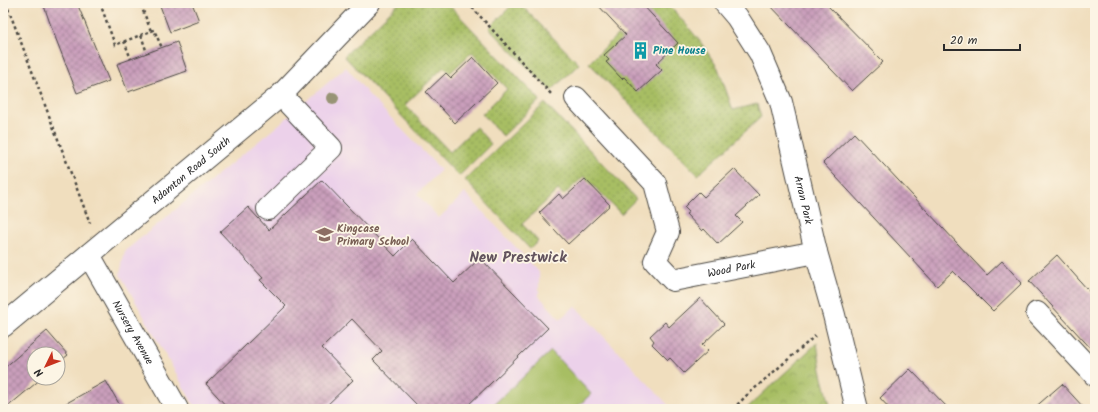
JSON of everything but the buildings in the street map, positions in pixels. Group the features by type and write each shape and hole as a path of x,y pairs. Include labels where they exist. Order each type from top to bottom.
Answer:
{"street":[{"name":"Arran Park","path":"725,3 737,17 760,53 781,102 816,252 857,409"},
{"name":"Adamton Road South","path":"3,326 281,95 365,4"},
{"path":"268,208 331,148 281,95"},
{"name":"Wood Park","path":"576,98 655,183 668,232 655,261 673,280 816,252"},
{"name":"Nursery Avenue","path":"94,250 177,409"},
{"path":"1037,313 1095,375"}],"path":[{"path":"6,3 94,250"},
{"path":"100,3 115,45 154,30 162,48"},
{"path":"140,3 151,31"},
{"path":"468,3 552,95"},
{"path":"141,35 147,53"},
{"path":"124,41 131,59"},
{"path":"733,409 822,330 837,328"}],"shaded area":[{"name":"Kingcase Primary School","path":"346,67 368,94 441,170 417,194 439,218 465,193 539,272 539,296 560,319 575,306 672,409 196,409 120,274 125,251 288,117"}],"green space":[{"path":"399,3 447,3 540,100 503,136 482,114 507,89 472,52 450,73 444,67 405,105 450,152 476,127 491,144 459,176 344,56"},
{"path":"514,3 519,3 579,64 551,91 489,28"},
{"path":"659,3 667,3 699,40 718,68 733,110 757,104 761,117 698,175 589,63 617,35 622,39"},
{"path":"545,103 636,199 621,214 584,176 564,195 558,190 522,224 538,241 530,249 465,180"},
{"path":"817,343 821,370 831,409 746,409"},
{"path":"551,351 591,394 575,409 489,409"}],"place":[{"name":"Pine House","path":"640,50"},
{"name":"Kingcase Primary School","path":"324,234"}],"district":[{"name":"New Prestwick","path":"518,257"}]}
